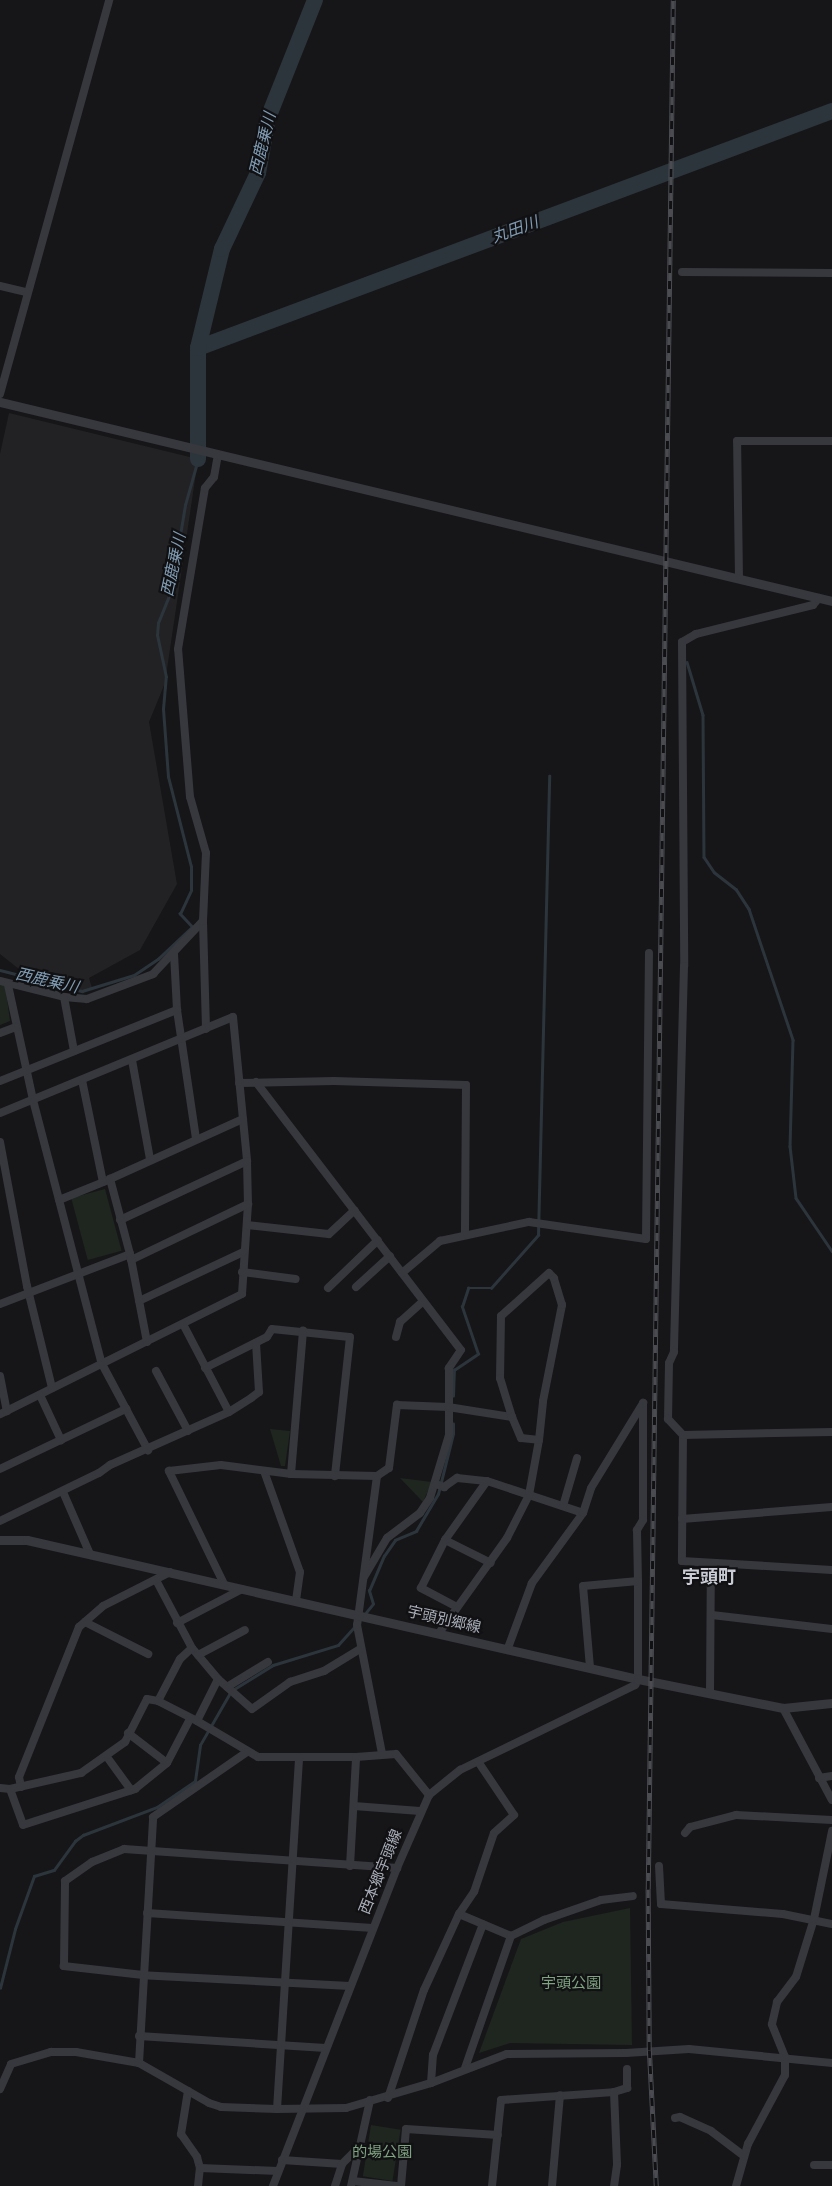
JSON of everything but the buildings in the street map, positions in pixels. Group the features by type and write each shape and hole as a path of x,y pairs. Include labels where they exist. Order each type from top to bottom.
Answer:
{"street":[{"path":"0,394 109,0"},
{"path":"682,272 832,272"},
{"path":"0,286 27,292"},
{"path":"0,402 832,601"},
{"path":"739,578 737,441 832,441"},
{"path":"206,1029 203,921 206,852 190,797 178,649 205,488 214,476 216,454"},
{"path":"819,598 813,605 696,634 682,642 684,966 674,1352 668,1363 668,1419 683,1435 682,1561 832,1570"},
{"path":"0,981 8,985 64,997 87,999 153,974 174,954 203,921"},
{"path":"402,1272 440,1241 529,1222 544,1226 646,1239 649,953"},
{"path":"174,954 177,1010 196,1138"},
{"path":"8,985 33,1100 102,1364 148,1450"},
{"path":"64,997 74,1051"},
{"path":"0,1081 177,1010"},
{"path":"0,1113 233,1017 247,1161 248,1204 243,1252 242,1294 4,1412 0,1376"},
{"path":"0,1033 16,1027"},
{"path":"132,1060 150,1160"},
{"path":"82,1080 106,1180 130,1257 147,1342"},
{"path":"239,1083 334,1081 466,1085 465,1236"},
{"path":"256,1082 460,1350 449,1368 449,1435 436,1484 420,1513 387,1538 364,1577"},
{"path":"59,1200 196,1138 244,1119"},
{"path":"0,1142 30,1293 52,1388"},
{"path":"120,1220 247,1161"},
{"path":"0,1304 130,1257 248,1204"},
{"path":"247,1225 329,1234 355,1210"},
{"path":"328,1288 378,1240"},
{"path":"139,1301 243,1252"},
{"path":"356,1287 390,1256"},
{"path":"242,1272 296,1279"},
{"path":"439,1633 491,1562 529,1495 539,1440 543,1401 562,1305 554,1278 549,1273 501,1316 500,1378 512,1417 521,1438 539,1440"},
{"path":"396,1336 400,1322 423,1301"},
{"path":"183,1324 229,1412"},
{"path":"205,1368 267,1337 272,1329 350,1337 335,1476"},
{"path":"291,1474 303,1332"},
{"path":"0,1521 63,1492 110,1465 148,1450 229,1412 259,1392 256,1343"},
{"path":"156,1371 188,1431"},
{"path":"40,1395 61,1440"},
{"path":"508,1648 532,1583 583,1513 590,1488 644,1402 643,1520 638,1530 638,1679"},
{"path":"224,1584 169,1471 209,1465 244,1466 264,1471 291,1474 377,1476 389,1468 397,1405 428,1409 448,1407 512,1417"},
{"path":"0,1470 126,1409"},
{"path":"683,1435 832,1432"},
{"path":"563,1506 577,1458"},
{"path":"264,1471 300,1572 296,1601"},
{"path":"377,1476 359,1614 360,1649 382,1754"},
{"path":"436,1484 444,1488 457,1478 487,1481 583,1513"},
{"path":"457,1607 421,1588 445,1540 487,1481"},
{"path":"63,1492 90,1554"},
{"path":"682,1519 832,1507"},
{"path":"0,1540 27,1540 224,1584"},
{"path":"445,1540 491,1562"},
{"path":"711,1564 710,1693 783,1708 832,1703"},
{"path":"21,1787 19,1777 79,1627 103,1606 170,1572"},
{"path":"156,1580 177,1623 192,1648 218,1679 252,1709 290,1682 324,1671 360,1649"},
{"path":"590,1668 583,1586 638,1581"},
{"name":"宇頭別郷線","path":"224,1584 638,1679 710,1693"},
{"path":"177,1623 242,1589"},
{"path":"712,1615 832,1629"},
{"path":"84,1622 148,1654"},
{"path":"198,1655 246,1630"},
{"path":"158,1701 180,1659 192,1648"},
{"path":"227,1687 268,1662"},
{"path":"10,1789 23,1825 131,1790 167,1763 218,1679"},
{"name":"西本郷宇頭線","path":"272,2186 304,2109 396,1868 428,1795 460,1770 478,1763 635,1685 638,1679"},
{"path":"0,1788 10,1789 81,1774 107,1757 125,1742 147,1699 158,1701 258,1757 356,1757 396,1754 428,1795"},
{"path":"783,1708 832,1800"},
{"path":"128,1733 167,1763"},
{"path":"139,2063 139,2036 153,1817 248,1752"},
{"path":"107,1757 131,1790"},
{"path":"350,1866 356,1757"},
{"path":"276,2109 290,1922 299,1758"},
{"path":"388,2098 424,1990 460,1914 474,1892 494,1833 514,1815 478,1763"},
{"path":"819,1778 832,1776"},
{"path":"354,1806 420,1811"},
{"path":"685,1833 690,1827 736,1815 832,1820"},
{"path":"736,2186 744,2156 780,2087 785,2057 772,2024 777,2002 796,1977 814,1919 832,1831"},
{"path":"350,1986 143,1975 64,1966 65,1881 92,1862 124,1849 152,1853 292,1863 396,1868"},
{"path":"659,1866 661,1904 814,1919 832,1924"},
{"path":"465,2068 511,1936 544,1920 601,1900 633,1896"},
{"path":"147,1914 374,1928"},
{"path":"460,1914 511,1936"},
{"path":"432,2083 433,2055 482,1924"},
{"path":"139,2036 326,2048"},
{"path":"0,2089 12,2064 50,2052 76,2052 139,2063 188,2092 221,2107 276,2109 346,2108 370,2100 388,2098 507,2054 626,2054 689,2049 832,2063"},
{"path":"492,2186 501,2100 614,2092 627,2088 627,2069"},
{"path":"188,2092 180,2134 196,2157 200,2168 198,2186"},
{"path":"614,2092 617,2165 614,2186"},
{"path":"552,2186 560,2095"},
{"path":"370,2100 352,2183 399,2186 406,2129 498,2135"},
{"path":"675,2118 680,2118 711,2131 744,2156"},
{"path":"335,2186 342,2164 361,2145"},
{"path":"282,2160 342,2164"},
{"path":"814,2165 832,2165"},
{"path":"200,2168 278,2171"}],"shaded area":[{"path":"9,413 198,459 165,683 149,722 177,884 140,950 89,978 92,988 82,991 34,981 0,954 0,454"}],"green space":[{"path":"0,983 5,984 10,1021 0,1025"},
{"path":"105,1189 122,1251 88,1260 71,1198"},
{"path":"270,1429 290,1431 285,1466 281,1466"},
{"path":"400,1478 432,1482 423,1502"},
{"name":"宇頭公園","path":"630,1908 632,2045 510,2043 479,2053 521,1939 563,1922"},
{"name":"的場公園","path":"371,2125 401,2130 392,2181 363,2176"}],"waterway":[{"name":"西鹿乗川","path":"198,459 198,348 222,249 258,173 268,118 315,0"},
{"name":"丸田川","path":"198,348 832,111"},
{"name":"西鹿乗川","path":"0,970 82,991 134,975 158,959 192,927 180,914 191,890 191,867 168,777 163,709 166,677 157,635 158,623 170,594 185,505 198,459"},
{"path":"687,662 703,715 704,857 714,872 736,889 749,909 793,1040 790,1146 796,1198 832,1251"},
{"path":"453,1396 454,1370 478,1354 462,1307 468,1288 491,1288 538,1235 549,776"},
{"path":"364,1615 373,1604 369,1591 384,1556 395,1540 416,1531 438,1494 453,1434 453,1424"},
{"path":"0,1988 15,1929 34,1876 54,1870 75,1841 83,1835 157,1807 195,1781 200,1745 231,1691 273,1665 338,1645 356,1625"}],"railway":[{"path":"656,2186 649,2050 648,1889 673,0"}],"district":[{"name":"宇頭町","path":"709,1577"}]}
